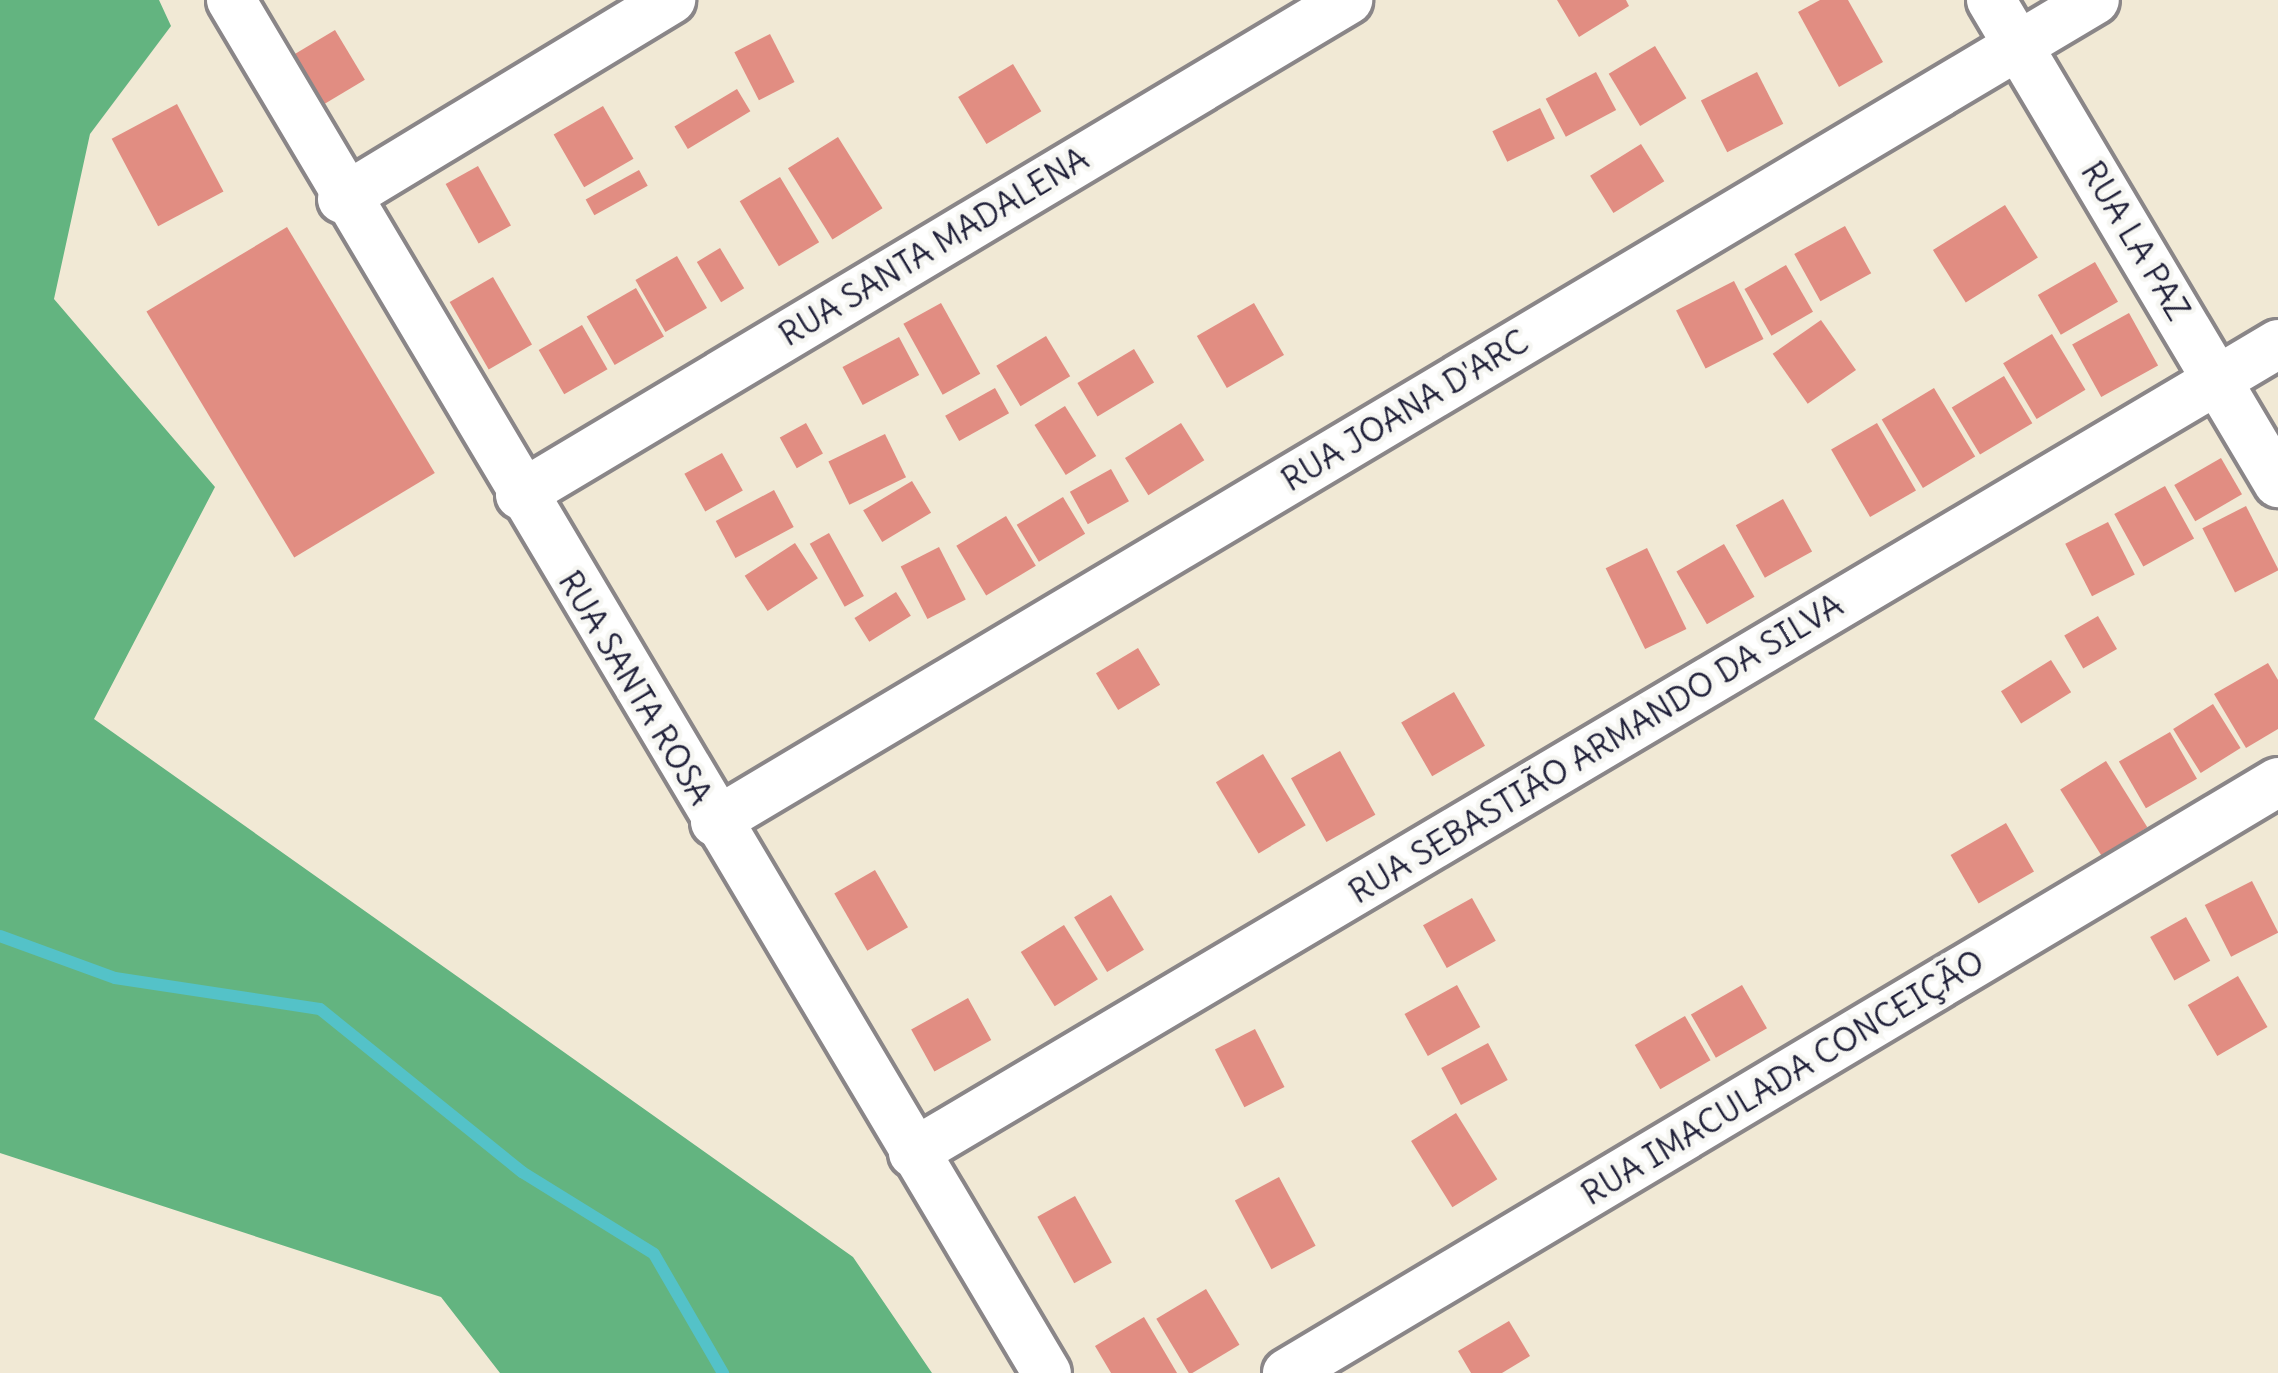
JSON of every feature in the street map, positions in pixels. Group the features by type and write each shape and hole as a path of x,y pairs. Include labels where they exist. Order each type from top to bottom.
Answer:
{"street":[{"name":"RUA SANTA ROSA","path":"231,0 342,199 1047,1373"},
{"path":"342,199 671,0"},
{"name":"RUA SANTA MADALENA","path":"520,495 1348,0"},
{"name":"RUA LA PAZ","path":"1991,0 2278,483"},
{"name":"RUA JOANA D'ARC","path":"715,822 2095,0"},
{"name":"RUA SEBASTIÃO ARMANDO DA SILVA","path":"914,1154 2278,344"},
{"name":"RUA IMACULADA CONCEIÇÃO","path":"1287,1373 2278,782"}],"green space":[{"path":"0,0 159,0 171,26 90,134 54,299 215,487 94,719 853,1257 932,1373 500,1373 441,1297 0,1153"}],"building":[{"path":"1557,0 1626,0 1629,6 1579,37"},
{"path":"1820,0 1848,0 1883,62 1839,87 1798,12"},
{"path":"335,30 365,80 315,110 285,60"},
{"path":"770,34 795,82 759,100 734,52"},
{"path":"1655,46 1686,98 1640,126 1609,74"},
{"path":"1013,64 1041,111 986,144 958,97"},
{"path":"1596,72 1616,110 1566,137 1546,99"},
{"path":"1757,72 1783,124 1727,152 1701,101"},
{"path":"737,89 750,111 688,149 674,127"},
{"path":"177,104 223,191 158,226 112,139"},
{"path":"603,106 634,159 584,187 554,134"},
{"path":"1540,108 1555,139 1507,162 1492,131"},
{"path":"838,137 883,208 832,240 788,168"},
{"path":"1641,144 1664,181 1613,213 1590,176"},
{"path":"478,166 511,225 479,243 446,184"},
{"path":"639,170 648,186 594,215 586,200"},
{"path":"780,177 819,242 779,266 740,201"},
{"path":"2005,205 2038,258 1966,303 1933,250"},
{"path":"1845,226 1871,273 1820,301 1794,254"},
{"path":"287,227 435,473 294,557 146,311"},
{"path":"720,248 744,288 721,302 697,262"},
{"path":"677,256 707,308 665,332 635,280"},
{"path":"2095,262 2118,302 2061,335 2038,295"},
{"path":"1786,265 1813,312 1771,336 1744,289"},
{"path":"493,277 532,345 489,370 450,302"},
{"path":"1734,281 1764,339 1706,368 1676,311"},
{"path":"636,288 664,336 615,365 587,316"},
{"path":"941,303 980,374 943,395 903,324"},
{"path":"1254,303 1284,355 1227,388 1197,336"},
{"path":"2129,313 2158,365 2101,397 2072,345"},
{"path":"1821,320 1856,370 1808,404 1773,354"},
{"path":"582,325 608,369 564,394 539,350"},
{"path":"2052,334 2085,390 2037,419 2003,363"},
{"path":"1046,336 1070,376 1020,406 996,366"},
{"path":"899,337 919,375 863,405 842,367"},
{"path":"1134,349 1154,382 1098,416 1077,383"},
{"path":"2004,376 2032,423 1980,455 1952,407"},
{"path":"995,388 1009,413 959,441 945,416"},
{"path":"1934,388 1975,457 1923,488 1882,419"},
{"path":"1065,406 1096,456 1066,475 1034,425"},
{"path":"806,423 823,454 797,468 780,438"},
{"path":"1181,423 1204,460 1148,495 1125,458"},
{"path":"1877,423 1916,491 1870,517 1831,450"},
{"path":"885,434 906,477 849,505 828,462"},
{"path":"722,453 743,491 705,511 684,474"},
{"path":"2221,458 2242,494 2195,521 2174,485"},
{"path":"1111,469 1129,501 1088,524 1070,492"},
{"path":"912,481 931,513 882,542 863,510"},
{"path":"2165,486 2194,538 2143,567 2114,514"},
{"path":"774,490 794,527 735,558 716,521"},
{"path":"1063,497 1085,534 1039,562 1017,525"},
{"path":"1783,499 1812,551 1765,578 1736,525"},
{"path":"2246,506 2278,571 2235,592 2202,528"},
{"path":"1006,516 1036,566 986,596 956,546"},
{"path":"2108,522 2135,575 2092,596 2065,544"},
{"path":"829,533 864,596 845,607 810,544"},
{"path":"795,543 818,578 768,611 745,576"},
{"path":"1724,544 1754,597 1707,624 1676,572"},
{"path":"939,547 966,600 927,619 901,567"},
{"path":"1647,548 1686,629 1645,649 1606,568"},
{"path":"896,592 911,616 869,642 854,618"},
{"path":"2098,616 2117,649 2083,668 2064,636"},
{"path":"1138,648 1160,685 1118,710 1096,673"},
{"path":"2051,660 2071,692 2021,723 2001,691"},
{"path":"2268,663 2278,680 2278,729 2246,748 2214,694"},
{"path":"1454,692 1485,746 1432,776 1401,722"},
{"path":"2213,704 2241,748 2201,773 2173,729"},
{"path":"2170,732 2197,779 2146,808 2119,762"},
{"path":"1340,751 1375,815 1326,842 1291,778"},
{"path":"1263,754 1306,825 1259,853 1216,782"},
{"path":"2106,761 2147,827 2102,856 2060,790"},
{"path":"2006,823 2034,871 1979,903 1951,855"},
{"path":"875,870 908,927 867,951 834,894"},
{"path":"2252,881 2278,933 2231,957 2205,905"},
{"path":"1111,895 1144,950 1107,972 1074,917"},
{"path":"1472,898 1496,941 1447,968 1423,925"},
{"path":"2186,917 2210,961 2174,981 2150,937"},
{"path":"1064,925 1098,979 1055,1006 1021,952"},
{"path":"2238,976 2268,1027 2217,1056 2188,1005"},
{"path":"1457,985 1480,1027 1428,1056 1405,1014"},
{"path":"1742,985 1767,1028 1716,1058 1691,1014"},
{"path":"968,998 991,1040 934,1071 911,1030"},
{"path":"1685,1016 1710,1060 1660,1089 1635,1045"},
{"path":"1255,1029 1285,1087 1244,1107 1215,1049"},
{"path":"1488,1043 1508,1080 1461,1105 1441,1068"},
{"path":"1456,1113 1497,1179 1452,1207 1411,1141"},
{"path":"1279,1177 1316,1246 1271,1269 1235,1200"},
{"path":"1075,1196 1112,1262 1074,1283 1037,1217"},
{"path":"1206,1289 1239,1345 1189,1373 1156,1319"},
{"path":"1144,1317 1177,1373 1111,1373 1095,1346"},
{"path":"1509,1321 1530,1356 1502,1373 1471,1373 1458,1351"}],"waterway":[{"path":"0,936 115,978 320,1009 522,1172 654,1254 723,1373"}]}
